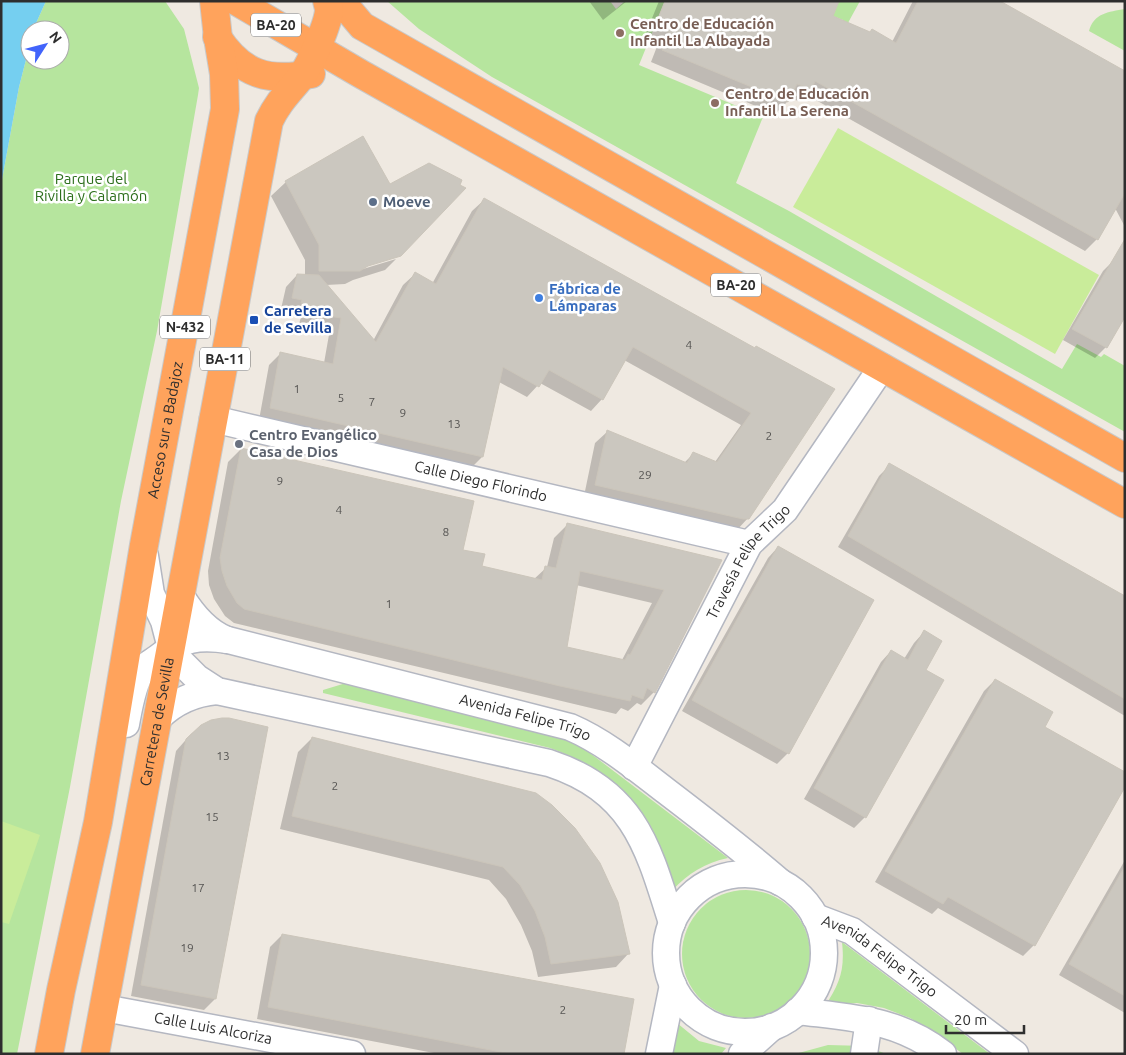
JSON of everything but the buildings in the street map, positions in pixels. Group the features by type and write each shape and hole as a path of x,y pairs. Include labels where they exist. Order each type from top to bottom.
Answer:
{"highway":[{"path":"201,1 218,38 232,56 245,67 260,74 289,78 347,65"},
{"path":"214,1 218,38"},
{"name":"BA-20","path":"236,1 316,48 1125,504"},
{"name":"BA-20","path":"328,3 362,26 1125,458"},
{"name":"Carretera de Sevilla","path":"95,1054 269,121 277,105 302,76 316,48 325,29 328,3"},
{"name":"Acceso sur a Badajoz","path":"144,545 225,109 224,74 218,38"},
{"name":"N-432","path":"98,822 144,545"},
{"path":"49,1054 98,822"}],"street":[{"name":"Travesía Felipe Trigo","path":"634,767 749,544 785,510 882,367"},
{"name":"Calle Diego Florindo","path":"214,419 749,544"},
{"path":"144,545 151,594 164,621 171,648 196,678 217,691"},
{"name":"Avenida Felipe Trigo","path":"181,596 202,623 214,633 228,640"},
{"name":"Avenida Felipe Trigo","path":"98,822 114,788 128,709 135,686 143,669 171,648 192,639 206,638 228,640 570,727 586,734 634,767 737,846 780,882"},
{"path":"158,718 186,698 217,691 549,763 574,772 601,788 616,801 638,830 657,875 672,923"},
{"path":"736,874 758,875 780,882 801,898 815,917 822,939 823,964 821,976 807,1002 787,1020 772,1027 743,1032 717,1027 695,1014 683,1001 673,985 668,970 666,953 672,923 684,902 699,889 716,879 736,874"},
{"name":"Avenida Felipe Trigo","path":"815,917 852,931 1015,1054"},
{"path":"660,1054 673,985"},
{"name":"Calle Luis Alcoriza","path":"104,1008 352,1054"},
{"path":"798,1011 881,1022 904,1030 930,1043 943,1054"},
{"path":"864,1054 869,1020"},
{"path":"742,1054 772,1027"}],"green space":[{"name":"Parque del Rivilla y Calamón","path":"46,1 165,1 184,29 199,88 157,331 121,501 70,787 17,1054 1,1054 1,185 23,70 70,70 70,20 37,20"},
{"path":"387,1 610,1 616,9 625,1 665,1 639,65 763,117 736,183 789,211 1062,369 1077,344 1101,357 1104,354 1125,366 1125,432 492,77 419,29"},
{"path":"839,1 860,1 832,52 843,20 833,16"},
{"path":"1125,9 1125,51 1089,31 1094,20 1102,14"},
{"path":"838,128 1099,275 1055,354 793,207"},
{"path":"346,683 569,740 586,750 728,858 697,870 672,891 658,842 647,820 625,793 596,771 566,754 550,748 323,693 323,690"},
{"path":"1,821 40,835 9,924 1,922"},
{"path":"746,890 770,895 791,909 805,930 810,954 805,978 791,999 770,1013 746,1018 722,1013 701,999 687,978 682,954 687,930 701,909 722,895"},
{"path":"842,942 990,1054 963,1054 910,1018 884,1008 857,1003 825,1006 840,976 843,961"},
{"path":"677,1023 699,1041 726,1048 721,1054 672,1054"},
{"path":"828,1045 866,1046 886,1054 795,1054"}],"water":[{"path":"1,1 46,1 37,20 20,20 20,70 23,70 1,185"}],"place":[{"name":"Centro de Educación Infantil La Albayada","path":"620,33"},
{"name":"Centro de Educación Infantil La Serena","path":"715,103"},
{"name":"Moeve","path":"373,202"},
{"name":"Fábrica de Lámparas","path":"539,298"},
{"name":"Carretera de Sevilla","path":"254,320"},
{"name":"Centro Evangélico Casa de Dios","path":"239,444"}]}
